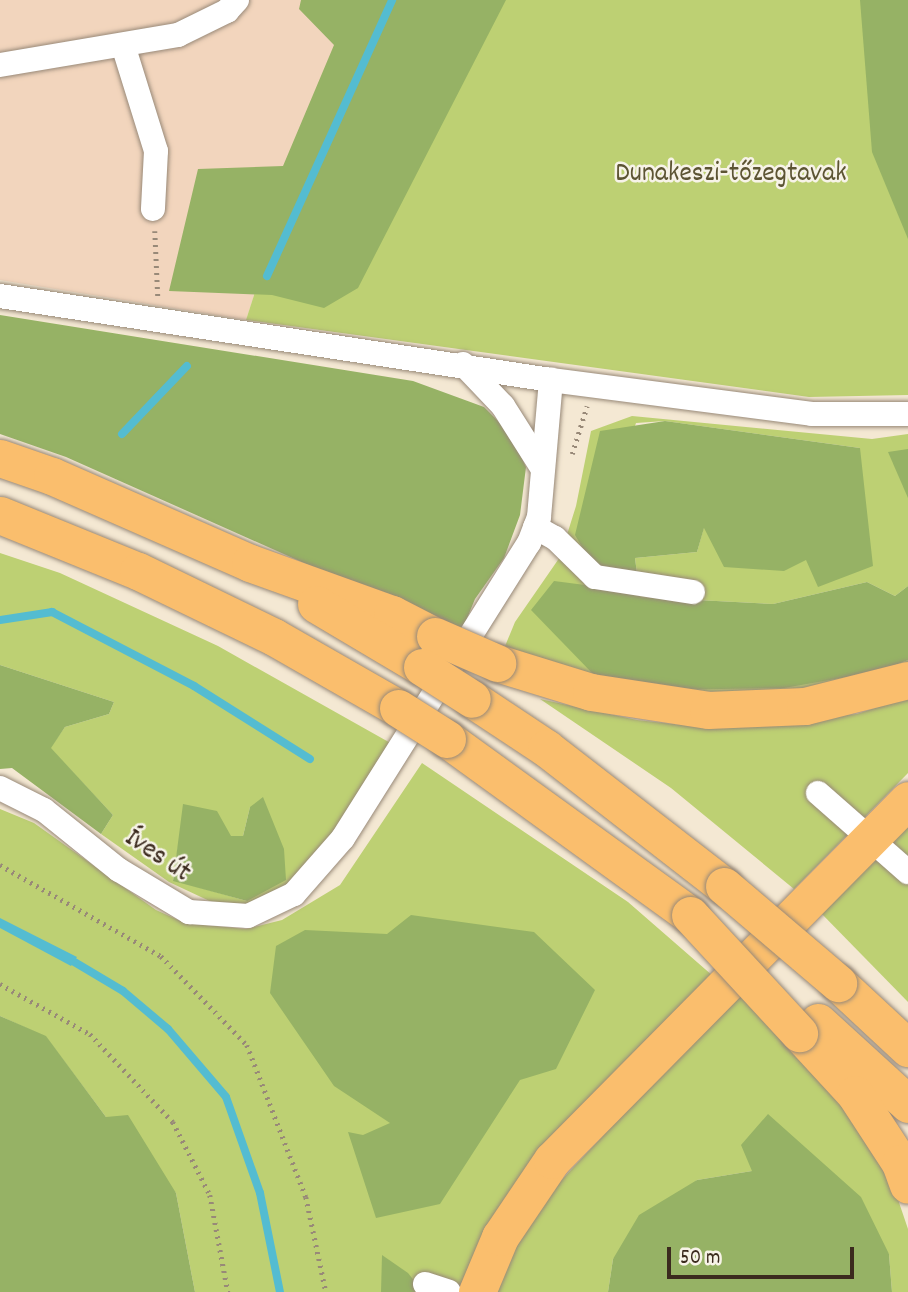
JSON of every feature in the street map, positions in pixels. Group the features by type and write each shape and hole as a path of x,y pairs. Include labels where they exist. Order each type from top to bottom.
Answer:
{"highway":[{"path":"0,458 52,476 250,563 429,651 497,663 591,692 708,710 805,706 908,680"},
{"path":"0,515 138,570 274,637 447,739 690,915 804,1023 908,1104"},
{"path":"429,651 472,699 546,748 724,886 908,1048"},
{"path":"477,1292 500,1237 552,1160 908,800"},
{"path":"804,1023 900,1163 908,1185"}],"street":[{"path":"0,65 178,35 227,11 237,0"},
{"path":"123,45 156,150 153,209"},
{"path":"0,296 463,364 551,380 812,414 908,414"},
{"path":"463,364 503,406 541,466"},
{"path":"551,380 535,527 555,538 594,577 692,592"},
{"name":"Íves út","path":"0,788 44,810 166,903 215,917 247,916 294,894 316,874 393,758 481,623 535,527"},
{"path":"818,793 908,872"},
{"path":"425,1284 449,1292"}],"path":[{"path":"153,209 158,303"},
{"path":"0,865 161,956 247,1045 306,1197 326,1292"},
{"path":"0,984 90,1034 173,1122 210,1195 228,1292"}],"shaded area":[{"path":"0,0 386,0 268,252 246,320 0,280"}],"green space":[{"path":"301,0 506,0 358,288 324,308 272,295 169,291 198,169 283,166 334,45 299,9"},
{"name":"Dunakeszi-tőzegtavak","path":"386,0 908,0 908,395 809,397 246,320 268,252"},
{"path":"860,0 908,0 908,239 872,152"},
{"path":"0,315 413,381 484,407 510,433 526,467 520,515 504,558 475,599 461,633 66,457 0,434"},
{"path":"632,416 872,439 908,434 908,586 895,596 867,582 773,604 640,597 635,558 697,552 704,527 860,448 665,421 636,423 589,559 585,585 881,671 908,660 908,672 800,697 593,685 503,651 515,622 560,557 576,506 591,431"},
{"path":"665,421 860,448 873,566 818,587 806,560 784,571 724,567 704,528 697,552 635,558 640,597 773,604 867,582 895,596 908,586 908,660 881,671 784,688 664,690 593,674 531,610 554,581 585,585 589,559 575,535 600,431"},
{"path":"908,449 908,498 888,452"},
{"path":"0,553 60,573 218,646 394,745 311,872 249,907 218,905 169,882 101,834 113,815 50,748 65,727 109,714 114,702 0,665","holes":["250,807 247,901 173,880 178,847 243,836"]},
{"path":"0,665 114,702 109,714 65,727 51,748 113,815 101,834 12,768 0,769"},
{"path":"908,697 908,773 794,889 671,788 540,699 637,720 709,728 857,714"},
{"path":"422,763 628,902 713,976 462,1292 195,1292 176,1193 106,1117 46,1037 0,1016 0,809 34,823 156,910 185,923 246,929 282,920 340,885"},
{"path":"263,797 284,849 286,880 247,901 173,881 183,804 217,811 231,836 243,836 250,807"},
{"path":"908,819 908,1002 818,910"},
{"path":"411,915 534,932 595,990 556,1069 520,1080 440,1204 376,1218 348,1132 363,1135 390,1123 334,1086 270,993 276,946 305,930 387,934"},
{"path":"739,990 833,1086 888,1170 908,1229 908,1292 892,1292 889,1254 752,1171 697,1180 613,1259 608,1292 497,1292 517,1244 557,1185"},
{"path":"0,1016 46,1036 106,1117 128,1115 176,1193 195,1292 0,1292"},
{"path":"768,1114 861,1197 889,1254 892,1292 608,1292 613,1259 639,1215 697,1180 752,1171 741,1145"},
{"path":"382,1255 408,1273 423,1292 381,1292"}],"water":[{"path":"0,918 77,957 71,966 0,928"}],"waterway":[{"path":"267,276 392,0"},
{"path":"122,434 187,366"},
{"path":"0,620 52,612 194,686 310,759"},
{"path":"66,957 123,991 168,1029 226,1097 260,1193 280,1292"}]}
